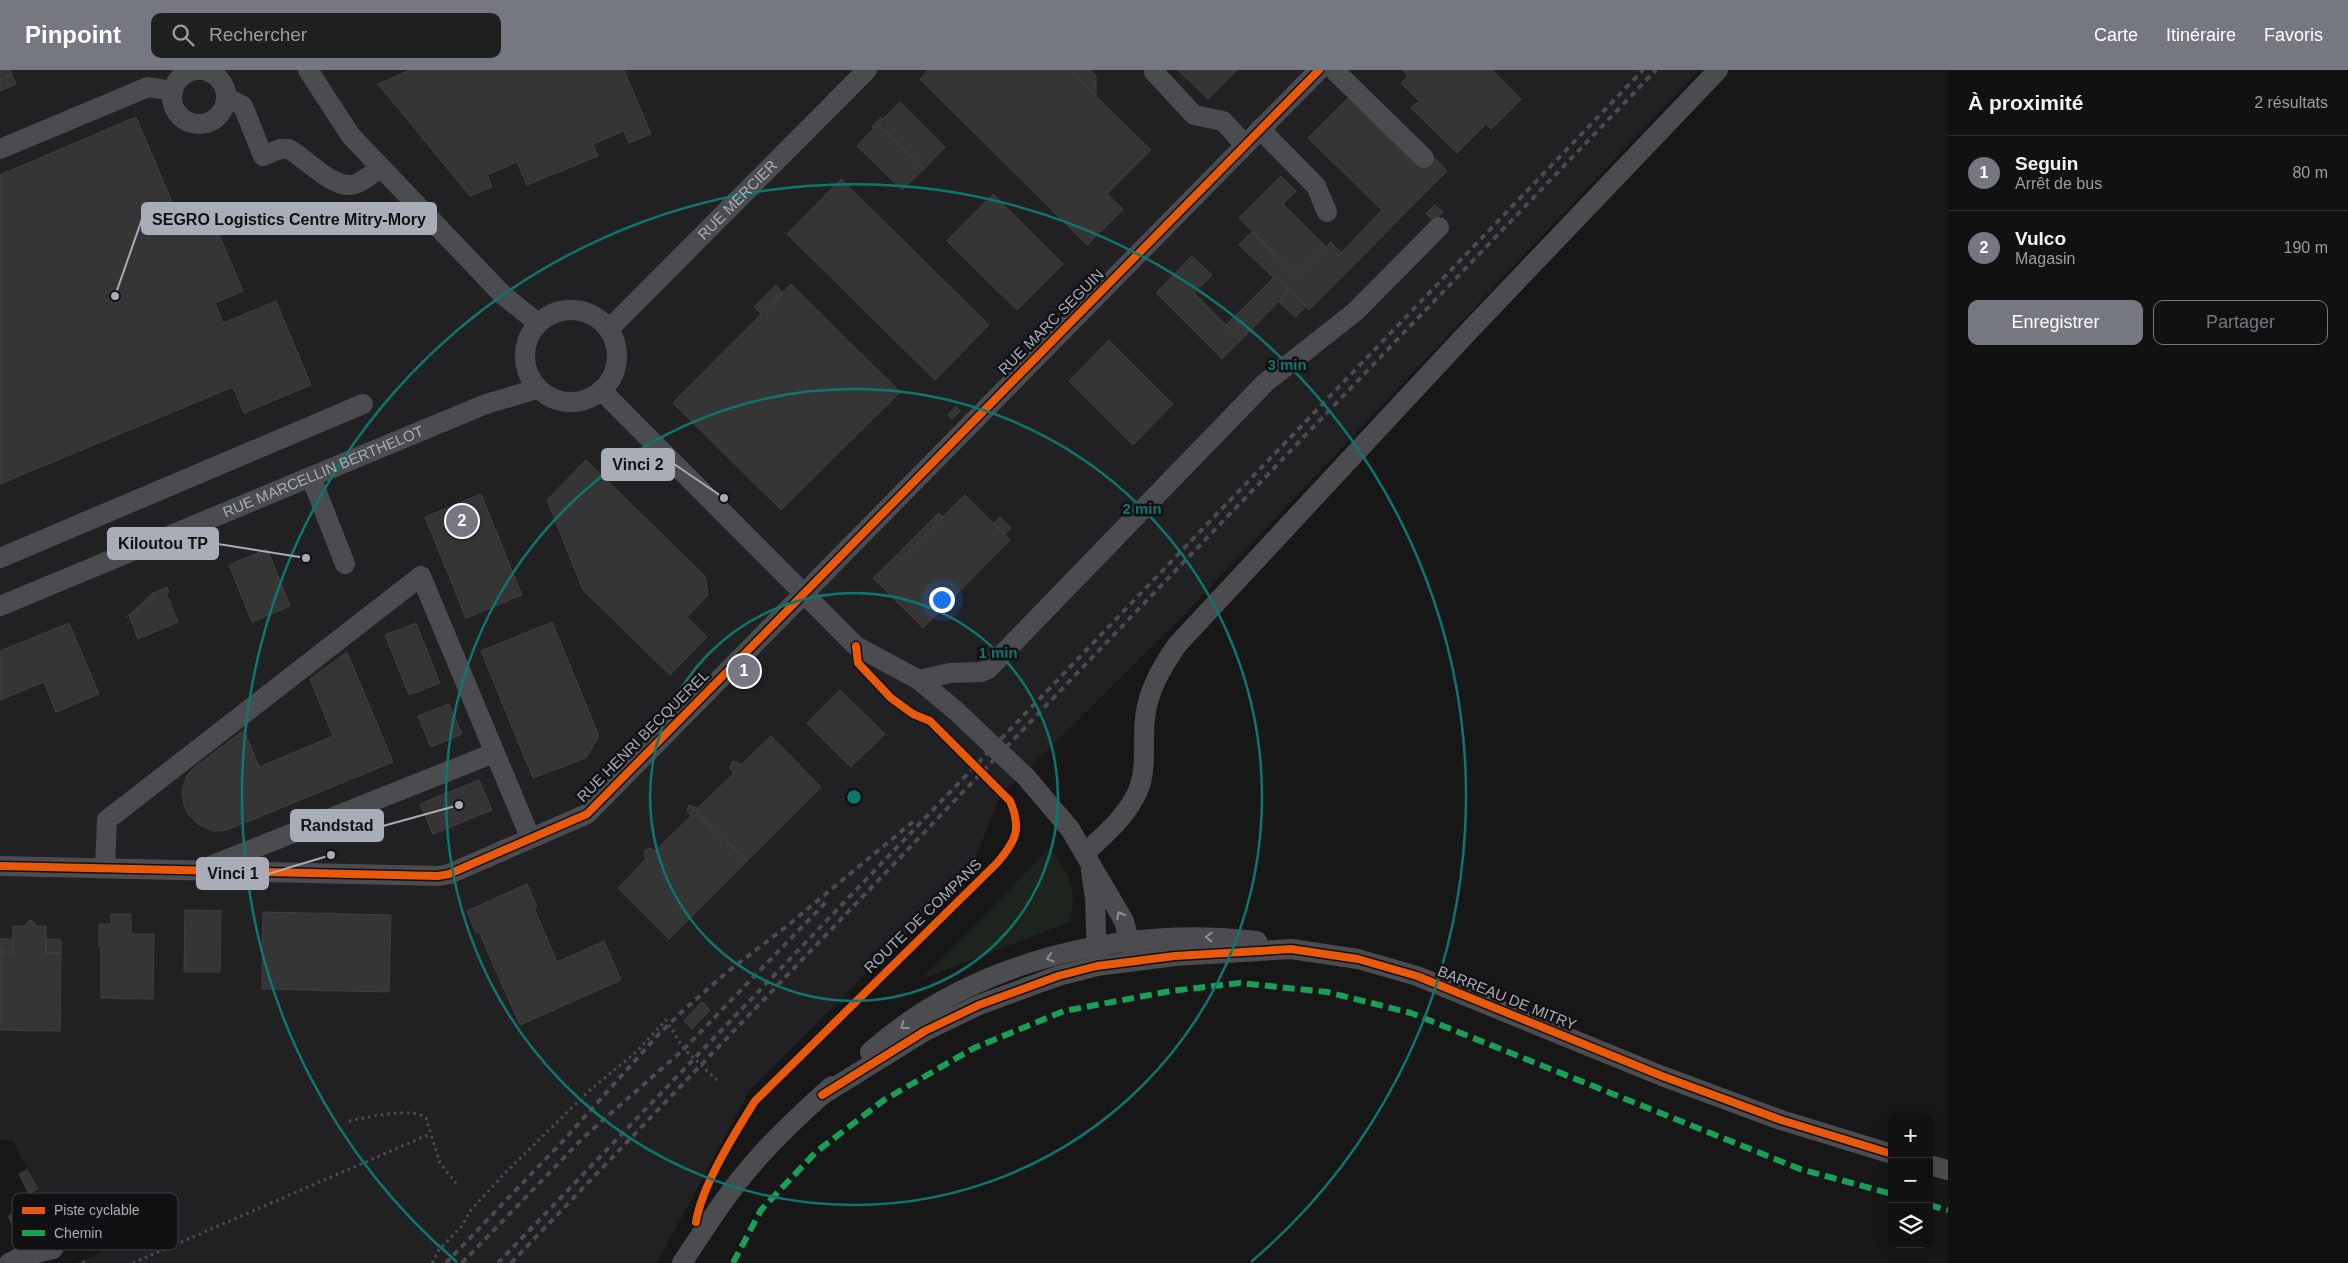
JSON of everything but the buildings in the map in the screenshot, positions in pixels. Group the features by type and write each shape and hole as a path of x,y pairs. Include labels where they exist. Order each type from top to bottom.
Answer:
{"street":[{"path":"204,70 218,78 223,84 226,97 225,107 214,120 198,125 181,118 172,103 173,91 179,78 187,73 204,70"},
{"path":"308,70 351,136 502,295 538,323"},
{"name":"RUE MERCIER","path":"609,329 867,70"},
{"name":"RUE MARC SEGUIN","path":"803,593 1319,70"},
{"path":"1334,70 1424,158"},
{"path":"1097,966 1098,946 1095,898 1088,860 1126,812 1138,791 1142,776 1145,717 1148,702 1162,666 1177,645 1470,330 1718,70"},
{"path":"1154,72 1194,115 1223,121 1245,144"},
{"path":"0,149 148,87 173,91"},
{"path":"226,97 244,106 263,156 280,149 289,149 332,180 347,186 358,183 381,168"},
{"path":"1260,129 1316,186 1327,212"},
{"path":"919,680 950,673 981,672 988,669 1265,383 1356,311 1439,227"},
{"path":"567,310 583,311 598,318 609,329 615,342 617,357 615,371 601,390 582,401 566,402 550,398 538,389 529,377 524,363 524,348 529,334 538,323 551,314 567,310"},
{"name":"RUE MARCELLIN BERTHELOT","path":"0,606 486,404 538,389"},
{"path":"601,390 856,646 919,680 1026,777 1060,815 1120,913 1130,941 1134,961"},
{"path":"0,558 363,404"},
{"path":"311,477 345,564"},
{"path":"104,867 107,820 421,576 530,837"},
{"name":"RUE HENRI BECQUEREL","path":"0,866 438,876 449,874 530,837 587,814 803,593"},
{"path":"198,871 494,753"},
{"path":"682,1263 723,1203 758,1158 822,1095 880,1043 922,1013 965,990 1011,970 1098,946 1130,941 1174,936 1222,937 1261,942 1292,949"},
{"name":"BARREAU DE MITRY","path":"822,1095 925,1031 979,1005 1026,986 1097,966 1231,952 1292,949 1358,959 1417,976 1662,1076 1781,1120 1888,1153"},
{"path":"1933,1166 1948,1170"},
{"path":"9,1263 21,1257 53,1250"}],"path":[{"path":"432,1263 439,1250 462,1226 470,1211 503,1175 589,1091 636,1052 666,1020 684,1049 717,1080"},
{"path":"349,1121 416,1113 426,1118 444,1170 456,1183"},
{"path":"178,1244 430,1134"},
{"path":"133,1263 140,1262 164,1250"}],"shaded area":[{"path":"0,70 1699,70 1180,619 1000,797 971,868 750,1090 657,1263 77,1263 106,1250 178,1250 178,1193 39,1193 13,1141 0,1140"},
{"path":"1050,848 1063,867 1070,883 1073,900 1070,922 921,979"}],"railway":[{"path":"498,1263 1643,70"},
{"path":"511,1263 1656,70"},
{"path":"446,1263 563,1141 658,1035 686,1008 726,973 787,926 915,820"},
{"path":"462,1263 584,1137 684,1049 826,902"}],"marked path":[{"path":"733,1263 761,1210 816,1152 884,1100 974,1048 1064,1011 1171,991 1240,983 1327,992 1411,1013 1800,1169 1888,1193"},
{"path":"1933,1206 1948,1210"}],"cycle path":[{"path":"0,866 438,876 449,874 587,814 1319,70"},
{"name":"ROUTE DE COMPANS","path":"696,1222 699,1207 712,1176 755,1101 997,863 1009,848 1015,834 1016,819 1010,801 930,721 913,714 891,698 858,663 856,646"},
{"path":"822,1095 925,1031 979,1005 1058,976 1097,966 1175,956 1291,949 1358,959 1417,976 1662,1076 1781,1120 1888,1153"}],"place":[{"name":"SEGRO Logistics Centre Mitry-Mory","path":"115,296"},
{"name":"Vinci 2","path":"724,498"},
{"name":"Vulco","path":"462,521"},
{"name":"Kiloutou TP","path":"306,558"},
{"name":"Seguin","path":"744,671"},
{"name":"Randstad","path":"459,805"},
{"name":"Vinci 1","path":"331,855"}]}
